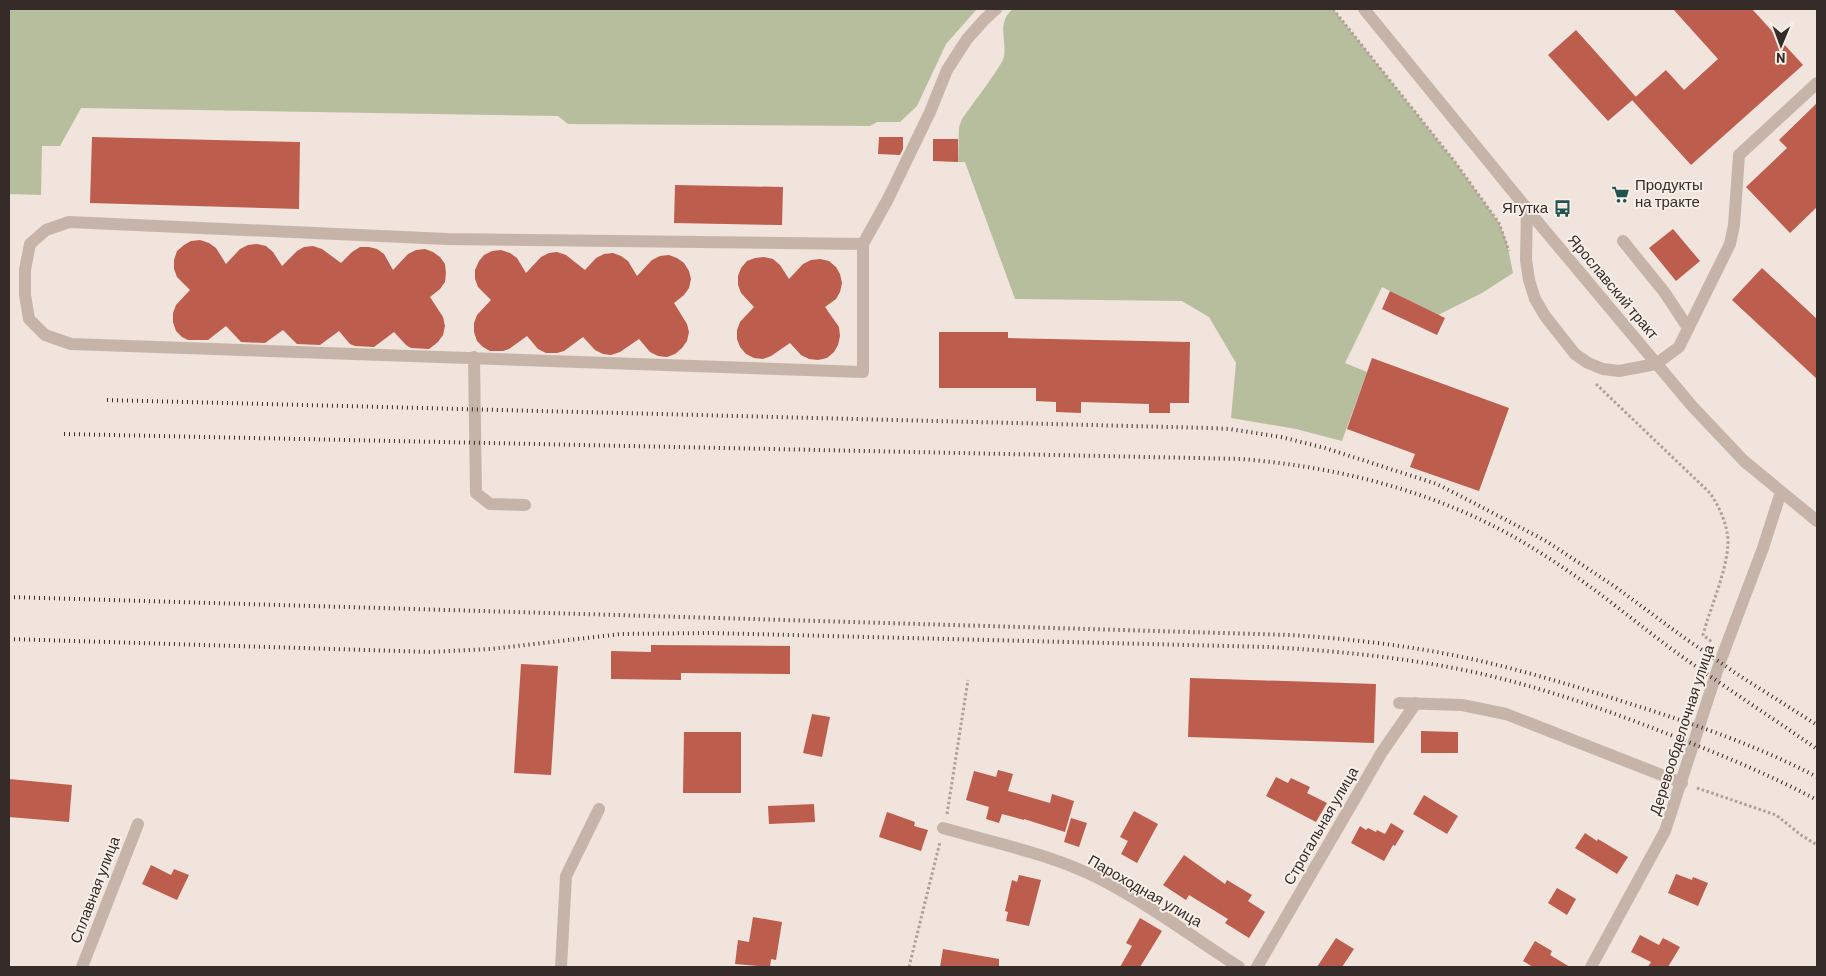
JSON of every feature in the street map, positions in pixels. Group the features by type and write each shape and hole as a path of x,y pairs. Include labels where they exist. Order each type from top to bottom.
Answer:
{"street":[{"path":"863,244 448,239 69,222 46,230 30,244 25,270 25,295 29,319 45,335 71,344 863,372 863,244 888,199 930,112 947,70 984,19 996,9"},
{"name":"Ярославский тракт","path":"1364,9 1527,209 1692,406 1744,461 1817,521"},
{"path":"1527,209 1526,260 1529,280 1535,299 1545,316 1574,354 1588,363 1604,369 1619,371 1656,364 1679,347 1730,244 1734,224 1739,155 1817,83"},
{"path":"1623,241 1665,293 1688,328"},
{"path":"474,358 476,492 490,504 525,505"},
{"name":"Деревообделочная улица","path":"1591,967 1666,831 1724,652 1763,548 1781,492"},
{"path":"1399,703 1462,705 1506,714 1682,783"},
{"name":"Строгальная улица","path":"1257,967 1382,752 1416,703"},
{"path":"561,967 566,876 598,808"},
{"name":"Сплавная улица","path":"82,967 138,824"},
{"name":"Пароходная улица","path":"944,828 1062,862 1100,879 1239,967"}],"path":[{"path":"1333,9 1455,162 1499,223 1508,243 1510,258"},
{"path":"1593,381 1710,493 1720,510 1728,534 1727,557 1703,635 1724,652"},
{"path":"1682,783 1776,814 1801,835 1817,845"}],"green space":[{"path":"9,9 977,9 946,44 917,106 900,122 877,122 870,126 568,124 558,116 81,108 60,146 42,146 41,195 9,194"},
{"path":"1013,9 1333,9 1455,162 1499,223 1507,243 1513,273 1482,293 1438,315 1382,287 1345,363 1367,372 1342,441 1296,429 1231,418 1236,363 1209,317 1182,301 1015,299 965,162 958,162 959,127 962,119 1004,57 1003,26 1008,14"}],"building":[{"path":"1673,9 1752,9 1803,65 1691,165 1632,100 1666,70 1684,90 1718,59"},
{"path":"1576,30 1636,97 1608,121 1548,55"},
{"path":"1817,103 1817,207 1790,233 1746,187 1787,148 1779,140"},
{"path":"92,137 300,142 299,209 90,203"},
{"path":"879,137 903,137 903,149 900,155 878,154"},
{"path":"933,139 958,139 958,162 933,161"},
{"path":"675,185 783,187 782,225 674,223"},
{"path":"1673,229 1700,261 1676,281 1649,248"},
{"path":"200,240 216,248 226,264 240,249 248,245 257,244 266,246 273,252 282,266 297,251 304,247 313,246 322,249 341,263 360,247 377,249 384,254 393,270 408,254 416,250 425,249 433,252 445,264 445,282 430,297 443,317 445,326 443,335 429,349 411,348 394,332 374,347 350,344 339,331 320,345 297,344 283,330 265,343 241,342 226,326 208,340 188,340 176,331 173,322 173,313 176,305 190,290 177,277 174,269 174,260 177,251 184,245 191,241"},
{"path":"501,250 517,258 526,273 541,257 557,252 566,255 585,270 596,258 604,254 613,253 628,261 637,276 652,260 660,256 669,255 677,258 684,263 691,279 689,288 674,303 687,324 689,332 687,341 675,354 667,357 658,356 650,352 639,339 620,352 611,355 603,354 595,350 583,337 564,351 557,353 546,353 538,349 527,336 509,349 490,351 477,341 474,332 474,323 477,315 491,300 478,287 475,279 475,270 484,255 492,251"},
{"path":"764,257 773,259 780,265 789,279 803,264 811,260 829,261 836,267 842,283 840,292 836,299 825,307 839,327 840,336 834,352 827,358 809,359 801,355 790,343 763,359 754,358 746,354 740,347 737,339 737,330 740,322 754,307 741,293 738,285 738,276 741,268 747,261"},
{"path":"1762,268 1817,319 1817,379 1732,300"},
{"path":"1390,291 1445,318 1437,335 1382,309"},
{"path":"939,332 1008,332 1008,338 1190,342 1189,403 1170,403 1170,413 1149,413 1149,404 1081,402 1081,413 1056,412 1056,402 1036,401 1036,388 939,388"},
{"path":"1372,358 1509,408 1479,491 1410,467 1415,454 1347,429"},
{"path":"651,645 790,646 790,674 681,673 681,680 611,679 611,651 651,652"},
{"path":"521,664 558,666 551,775 514,773"},
{"path":"1190,678 1376,684 1374,743 1188,737"},
{"path":"812,714 830,717 822,757 803,753"},
{"path":"1421,731 1458,732 1458,753 1421,753"},
{"path":"684,732 741,732 741,793 683,793"},
{"path":"998,770 1013,774 1008,791 1050,803 1052,794 1074,801 1065,832 1002,814 999,823 986,819 989,807 966,800 974,771 996,777"},
{"path":"1276,777 1288,783 1291,778 1310,787 1307,793 1327,803 1316,822 1266,796"},
{"path":"9,779 72,785 69,822 9,817"},
{"path":"1424,795 1458,816 1447,834 1413,814"},
{"path":"814,804 815,822 769,824 768,806"},
{"path":"1134,811 1158,824 1137,863 1121,854 1128,841 1120,837"},
{"path":"887,812 915,822 914,826 928,830 921,851 879,837"},
{"path":"1071,818 1087,823 1079,847 1064,842"},
{"path":"1391,823 1404,831 1384,861 1351,843 1360,826 1366,830 1368,828 1385,834"},
{"path":"1585,833 1628,857 1617,874 1575,848"},
{"path":"1184,855 1225,884 1227,880 1252,895 1248,901 1265,912 1249,938 1225,923 1228,919 1189,895 1186,900 1163,885"},
{"path":"151,865 171,875 174,869 189,875 177,900 142,884"},
{"path":"1676,874 1692,880 1693,877 1708,883 1698,906 1668,893"},
{"path":"1019,875 1041,880 1029,926 1006,921 1008,912 1005,911 1012,880 1017,882"},
{"path":"1557,888 1576,899 1567,915 1548,903"},
{"path":"753,917 782,922 776,960 771,959 770,967 735,964 738,940 749,942"},
{"path":"1140,918 1162,931 1140,967 1120,967 1132,946 1126,943"},
{"path":"1640,935 1659,945 1663,938 1680,947 1668,967 1648,967 1651,962 1631,952"},
{"path":"1336,938 1354,949 1342,967 1317,967"},
{"path":"1535,941 1552,951 1550,955 1570,967 1533,967 1523,961"},
{"path":"943,949 999,959 999,967 940,967"}],"railway":[{"path":"107,400 1210,428 1230,429 1281,437 1325,448 1437,484 1546,541 1614,586 1740,676 1817,725"},
{"path":"64,434 1242,459 1320,469 1396,487 1434,500 1505,532 1575,576 1677,653 1817,749"},
{"path":"9,597 1290,635 1339,639 1388,644 1461,657 1560,682 1704,728 1772,755 1817,777"},
{"path":"9,639 431,652 491,649 621,634 709,633 1268,647 1321,651 1400,659 1452,668 1504,679 1556,694 1633,720 1717,754 1817,800"}],"place":[{"name":"Продукты на тракте","path":"1621,194"},
{"name":"Ягутка","path":"1562,208"}]}
